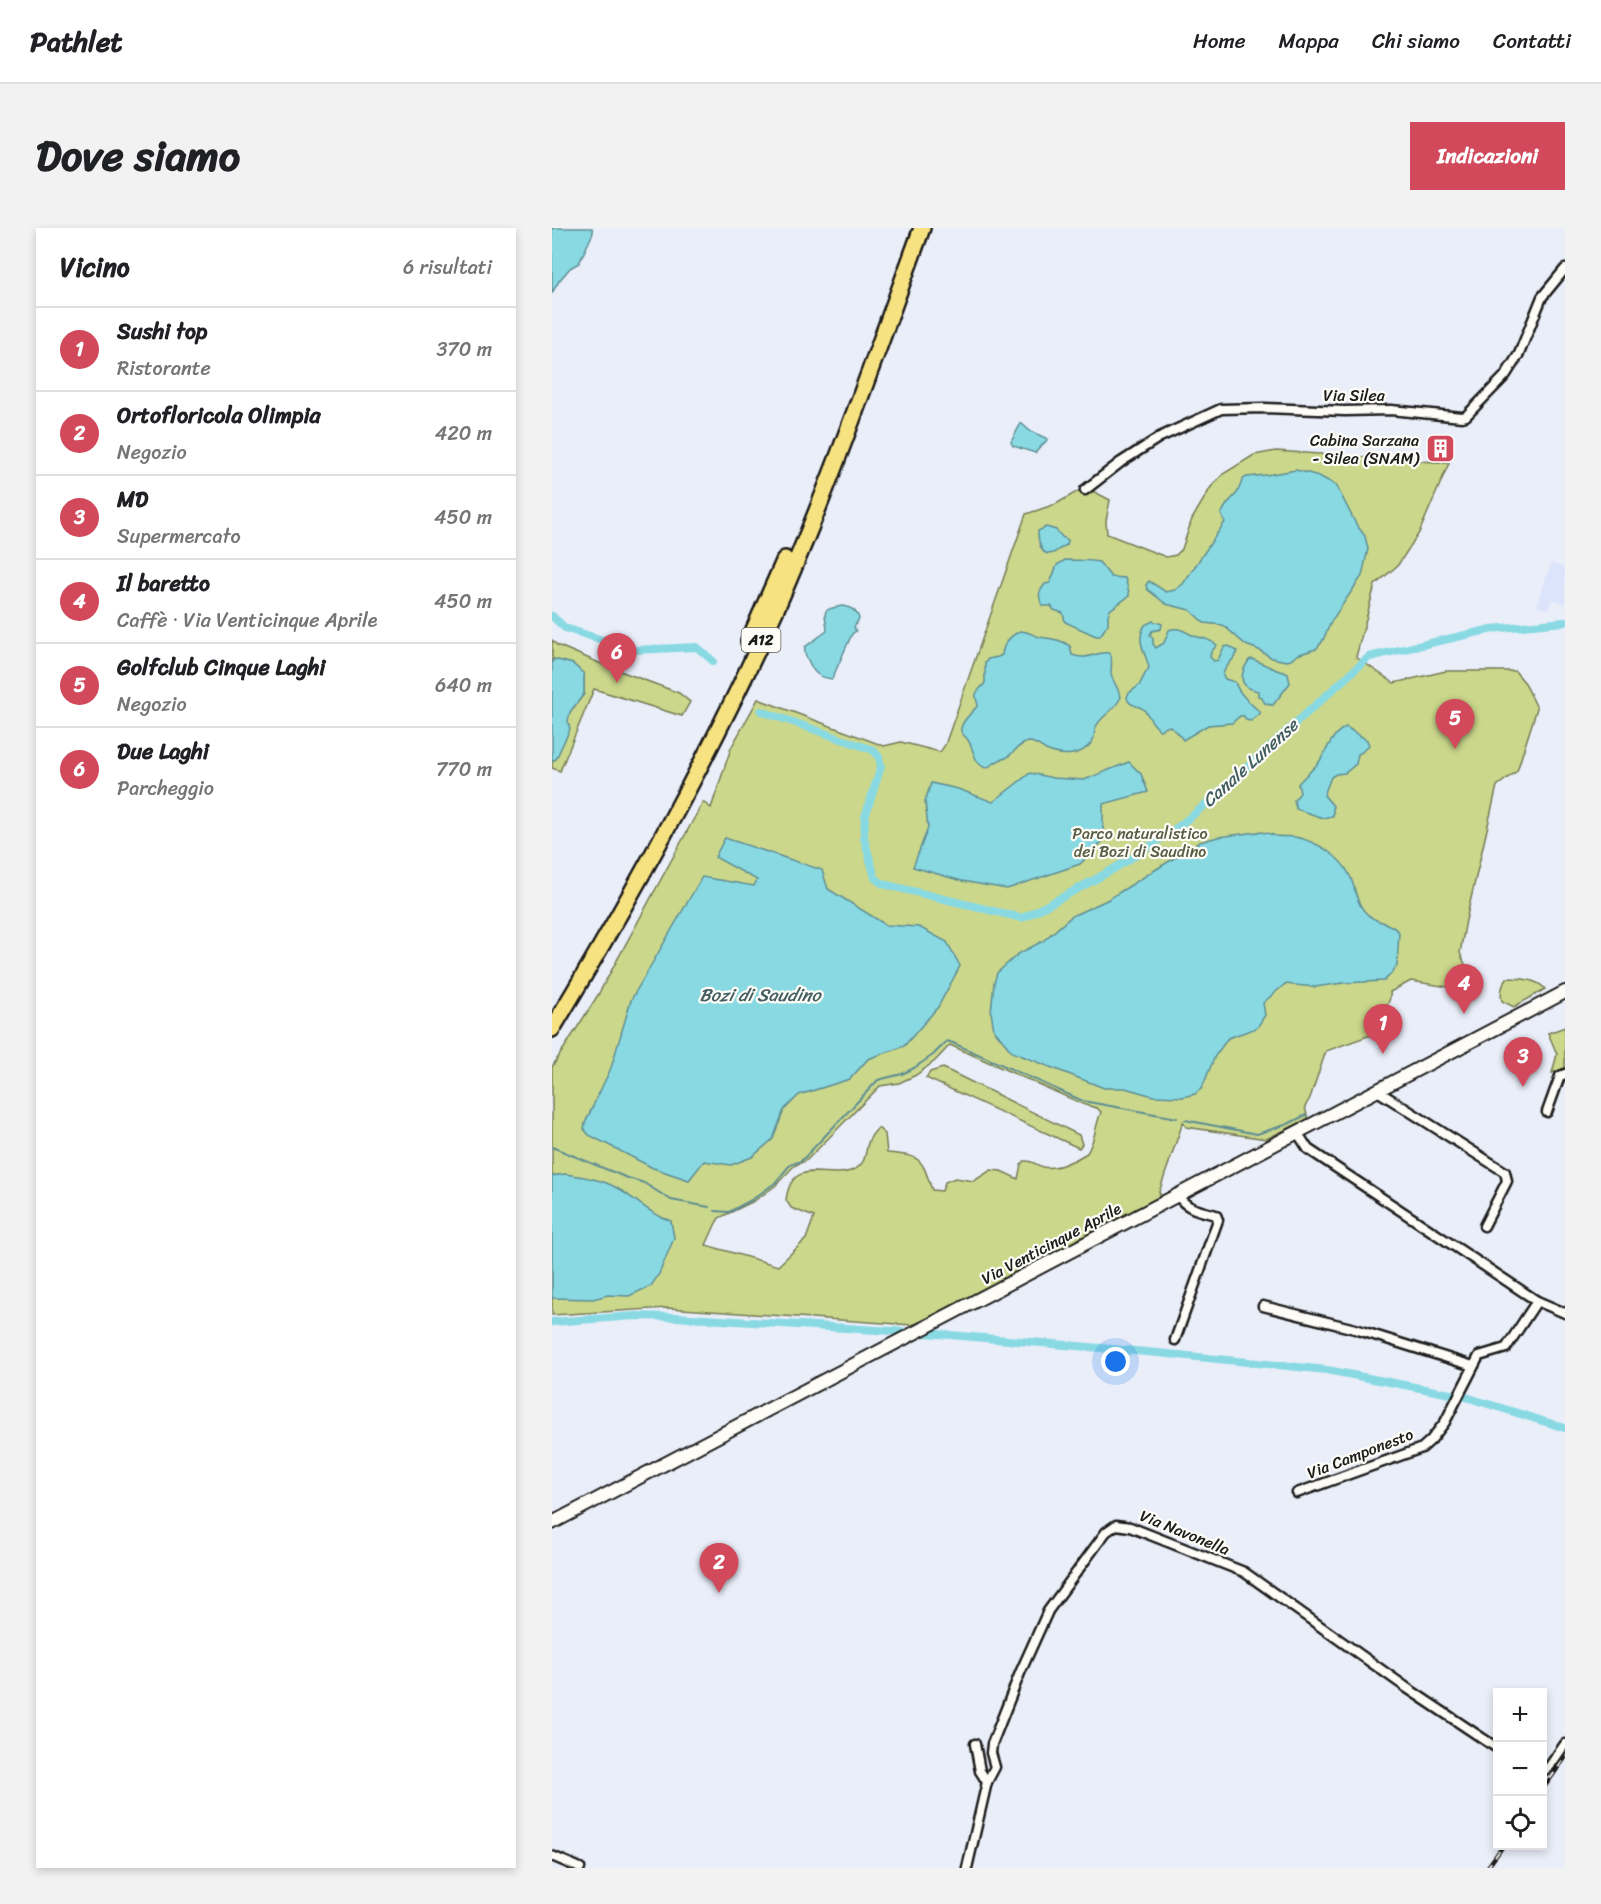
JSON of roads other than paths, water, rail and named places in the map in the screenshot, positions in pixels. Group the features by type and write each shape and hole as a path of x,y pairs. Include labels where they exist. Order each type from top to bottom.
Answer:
{"highway":[{"name":"A12","path":"552,1010 604,924 710,728 818,482 912,228"},
{"name":"A12","path":"552,1029 615,926 724,721 776,609 826,488 922,228"}],"main road":[{"name":"Via Venticinque Aprile","path":"552,1523 1565,992"}],"street":[{"name":"Via Silea","path":"1085,490 1121,462 1161,437 1221,409 1391,410 1466,416 1505,376 1519,354 1542,297 1565,270"},
{"path":"1547,1112 1560,1076 1565,1074"},
{"path":"1376,1090 1505,1172 1507,1180 1484,1226"},
{"path":"1297,1132 1308,1149 1537,1301 1565,1313"},
{"path":"1175,1341 1218,1220 1216,1215 1191,1208 1181,1201 1178,1195"},
{"path":"1263,1306 1355,1329 1473,1366 1479,1356 1502,1350 1508,1345 1537,1301"},
{"name":"Via Camponesto","path":"1297,1493 1422,1448 1445,1422 1473,1366"},
{"name":"Via Navonella","path":"967,1868 989,1779 995,1767 991,1753 996,1733 1020,1673 1048,1611 1106,1532 1121,1525 1244,1572 1407,1688 1493,1745"},
{"path":"975,1744 982,1777 989,1779"},
{"path":"1547,1769 1565,1744"},
{"path":"552,1856 580,1868"}],"water":[{"path":"552,228 592,228 593,233 579,263 570,268 552,293"},
{"path":"1021,423 1030,431 1048,439 1035,453 1013,446 1011,442"},
{"path":"1296,470 1319,476 1336,485 1356,524 1365,536 1368,549 1362,576 1332,620 1322,642 1316,649 1286,661 1272,658 1246,645 1223,625 1204,623 1190,610 1166,604 1147,589 1146,585 1149,581 1166,592 1175,590 1183,584 1225,522 1221,514 1237,493 1243,479"},
{"path":"1046,527 1056,530 1068,540 1067,545 1053,553 1045,553 1041,547 1038,531"},
{"path":"1065,560 1099,562 1111,577 1125,578 1129,596 1110,610 1108,624 1100,636 1065,622 1063,613 1054,610 1051,606 1042,606 1041,590 1045,584 1050,583 1057,565"},
{"path":"842,606 857,613 859,619 854,627 856,631 852,634 832,679 815,672 806,655 805,647 827,631 826,611"},
{"path":"1153,621 1162,624 1161,629 1152,631 1150,635 1156,648 1164,643 1169,630 1177,629 1217,645 1210,657 1214,661 1218,660 1224,647 1229,646 1237,651 1223,675 1225,679 1235,682 1242,694 1260,714 1251,721 1240,716 1232,723 1208,725 1183,740 1169,726 1160,730 1153,724 1143,709 1131,704 1127,696 1138,686 1149,668 1141,636 1145,625"},
{"path":"1020,631 1063,642 1070,646 1072,655 1078,657 1110,653 1111,673 1121,697 1100,721 1092,742 1082,751 1058,754 1029,742 986,768 977,760 961,728 978,705 976,694 985,683 985,663 988,659 1002,655 1008,641"},
{"path":"554,659 573,664 584,674 584,694 570,712 568,722 570,729 556,759 552,761 552,662"},
{"path":"1252,659 1288,674 1290,683 1273,705 1265,703 1258,696 1258,691 1246,686 1242,679 1249,660"},
{"path":"1346,727 1367,740 1369,745 1358,754 1356,764 1345,773 1331,777 1324,795 1333,806 1333,816 1323,818 1296,809 1294,800 1300,793 1298,784 1319,762 1337,733"},
{"path":"1129,762 1141,774 1148,792 1103,804 1103,841 1080,864 1007,889 962,881 913,867 928,828 925,801 931,783 958,789 993,802 1030,773 1053,778 1084,780"},
{"path":"1258,832 1295,837 1311,842 1327,850 1341,862 1350,876 1363,910 1371,917 1399,932 1397,966 1384,981 1315,987 1285,984 1263,1003 1265,1015 1257,1028 1228,1038 1215,1056 1202,1088 1195,1094 1183,1097 1153,1096 1125,1088 1104,1088 1012,1052 994,1030 991,1012 997,973 1018,954 1043,941 1072,916 1107,900 1200,842 1218,837"},
{"name":"Bozi di Saudino","path":"725,838 822,870 828,889 886,925 919,927 947,942 960,966 938,1007 904,1046 868,1059 850,1079 799,1095 784,1110 773,1139 752,1157 731,1165 704,1161 689,1180 653,1168 589,1135 584,1129 611,1068 631,1000 702,877 754,886 757,880 715,857"},
{"path":"565,1174 591,1178 609,1184 671,1221 674,1238 659,1274 651,1286 629,1296 608,1295 593,1299 552,1298 552,1176"}],"waterway":[{"name":"Canale Lunense","path":"552,616 565,628 634,650 697,647 713,661"},
{"name":"Canale Lunense","path":"761,711 873,750 879,757 881,766 865,817 864,838 875,878 883,884 1022,918 1113,869 1178,827 1369,657 1492,629 1565,622"},
{"path":"715,1211 729,1212 753,1199 775,1183 790,1165 801,1161 878,1080 902,1074 914,1068 933,1055 947,1041 1083,1101 1177,1118"},
{"path":"1185,1120 1257,1134 1288,1124 1306,1115"},
{"path":"552,1147 644,1183 671,1200 709,1207"},
{"path":"552,1322 635,1316 676,1317 938,1334 1327,1370 1466,1397 1565,1428"}],"railway":[{"path":"1547,1783 1565,1758"},
{"path":"1487,1868 1500,1850"}],"place":[{"name":"Cabina Sarzana - Silea (SNAM)","path":"1440,449"},
{"name":"Due Laghi","path":"617,683"},
{"name":"Golfclub Cinque Laghi","path":"1455,749"},
{"name":"Il baretto","path":"1464,1014"},
{"name":"Sushi top","path":"1383,1054"},
{"name":"MD","path":"1523,1087"},
{"name":"Ortofloricola Olimpia","path":"719,1593"}],"park label":[{"name":"Parco naturalistico dei Bozi di Saudino","path":"1140,842"}]}
